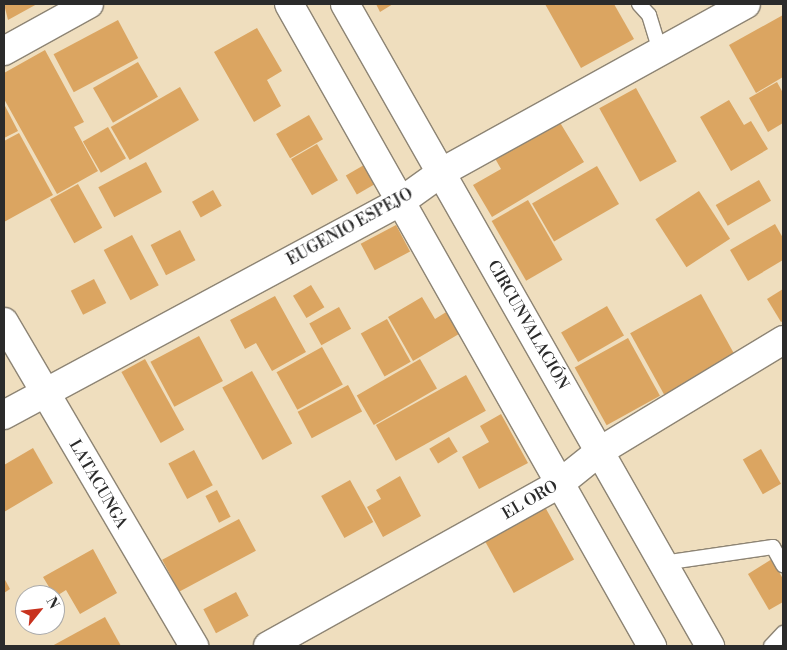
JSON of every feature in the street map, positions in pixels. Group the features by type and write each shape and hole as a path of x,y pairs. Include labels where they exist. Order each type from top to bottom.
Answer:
{"street":[{"path":"4,51 89,4"},
{"path":"289,4 403,200 559,484 652,646"},
{"name":"CIRCUNVALACIÓN","path":"345,4 710,646"},
{"name":"EUGENIO ESPEJO","path":"4,415 44,391 403,200 442,172 746,4"},
{"name":"LATACUNGA","path":"4,322 194,646"},
{"name":"EL ORO","path":"268,646 559,484 600,451 783,340"}],"lane":[{"path":"640,4 649,14 660,51"},
{"path":"663,562 773,547 783,566"},
{"path":"771,646 783,633"}],"building":[{"path":"4,4 37,4 8,20"},
{"path":"376,4 393,4 380,12"},
{"path":"545,4 614,4 634,39 581,68"},
{"path":"783,15 783,77 756,93 729,45"},
{"path":"118,20 138,58 74,92 54,54"},
{"path":"257,28 282,71 267,80 281,106 254,122 214,52"},
{"path":"45,50 84,122 74,127 98,171 57,194 4,99 4,73"},
{"path":"138,62 158,97 113,123 93,88"},
{"path":"777,82 783,93 783,123 768,132 749,98"},
{"path":"180,87 199,120 130,160 111,127"},
{"path":"636,88 677,161 640,182 599,108"},
{"path":"729,100 744,125 751,121 768,149 731,171 700,117"},
{"path":"4,104 18,131 4,138"},
{"path":"309,115 323,139 290,158 276,134"},
{"path":"556,116 584,162 492,217 473,185 501,169 492,153"},
{"path":"108,127 126,158 101,173 83,142"},
{"path":"19,133 53,195 4,222 4,141"},
{"path":"317,144 338,180 312,195 291,159"},
{"path":"146,162 162,192 114,217 98,187"},
{"path":"364,165 375,184 357,195 346,176"},
{"path":"597,166 619,204 554,242 532,204"},
{"path":"759,180 771,201 728,226 716,205"},
{"path":"78,184 102,228 74,243 50,200"},
{"path":"213,190 222,206 201,217 192,202"},
{"path":"699,191 730,239 686,267 655,219"},
{"path":"528,200 562,260 526,281 492,221"},
{"path":"775,224 783,238 783,260 748,281 730,250"},
{"path":"396,225 410,251 375,270 361,244"},
{"path":"180,230 195,260 166,275 151,245"},
{"path":"132,235 159,285 131,300 104,250"},
{"path":"94,279 106,303 83,315 71,291"},
{"path":"311,285 324,307 306,318 293,296"},
{"path":"783,289 783,321 781,322 767,299"},
{"path":"701,294 736,357 665,396 630,333"},
{"path":"275,296 306,352 272,371 256,343 245,349 230,320"},
{"path":"422,297 435,319 451,309 464,331 413,361 388,317"},
{"path":"607,306 624,335 578,362 561,332"},
{"path":"339,307 351,329 321,345 309,323"},
{"path":"387,319 411,362 385,376 361,334"},
{"path":"199,336 223,381 174,407 150,362"},
{"path":"628,338 660,396 607,425 575,368"},
{"path":"322,347 343,385 297,410 277,372"},
{"path":"145,359 184,430 161,443 121,372"},
{"path":"420,359 437,388 374,425 357,396"},
{"path":"252,371 292,444 263,460 222,387"},
{"path":"466,375 486,411 396,461 376,425"},
{"path":"348,385 362,411 312,438 298,412"},
{"path":"501,414 528,463 479,489 462,457 489,442 480,426"},
{"path":"449,437 458,452 438,463 429,449"},
{"path":"33,448 53,483 4,512 4,465"},
{"path":"761,449 781,484 763,494 743,460"},
{"path":"194,450 213,485 187,499 168,464"},
{"path":"400,476 421,516 383,537 367,507 381,499 376,490"},
{"path":"350,480 373,522 344,538 321,496"},
{"path":"217,490 231,517 219,523 205,496"},
{"path":"545,507 574,559 514,593 485,540"},
{"path":"239,519 256,551 179,592 162,560"},
{"path":"93,549 117,593 80,614 65,591 65,585 48,585 43,577"},
{"path":"772,559 783,579 783,602 769,610 748,574"},
{"path":"4,578 10,589 4,593"},
{"path":"236,592 249,616 216,633 203,609"},
{"path":"105,617 121,646 52,646"}]}
